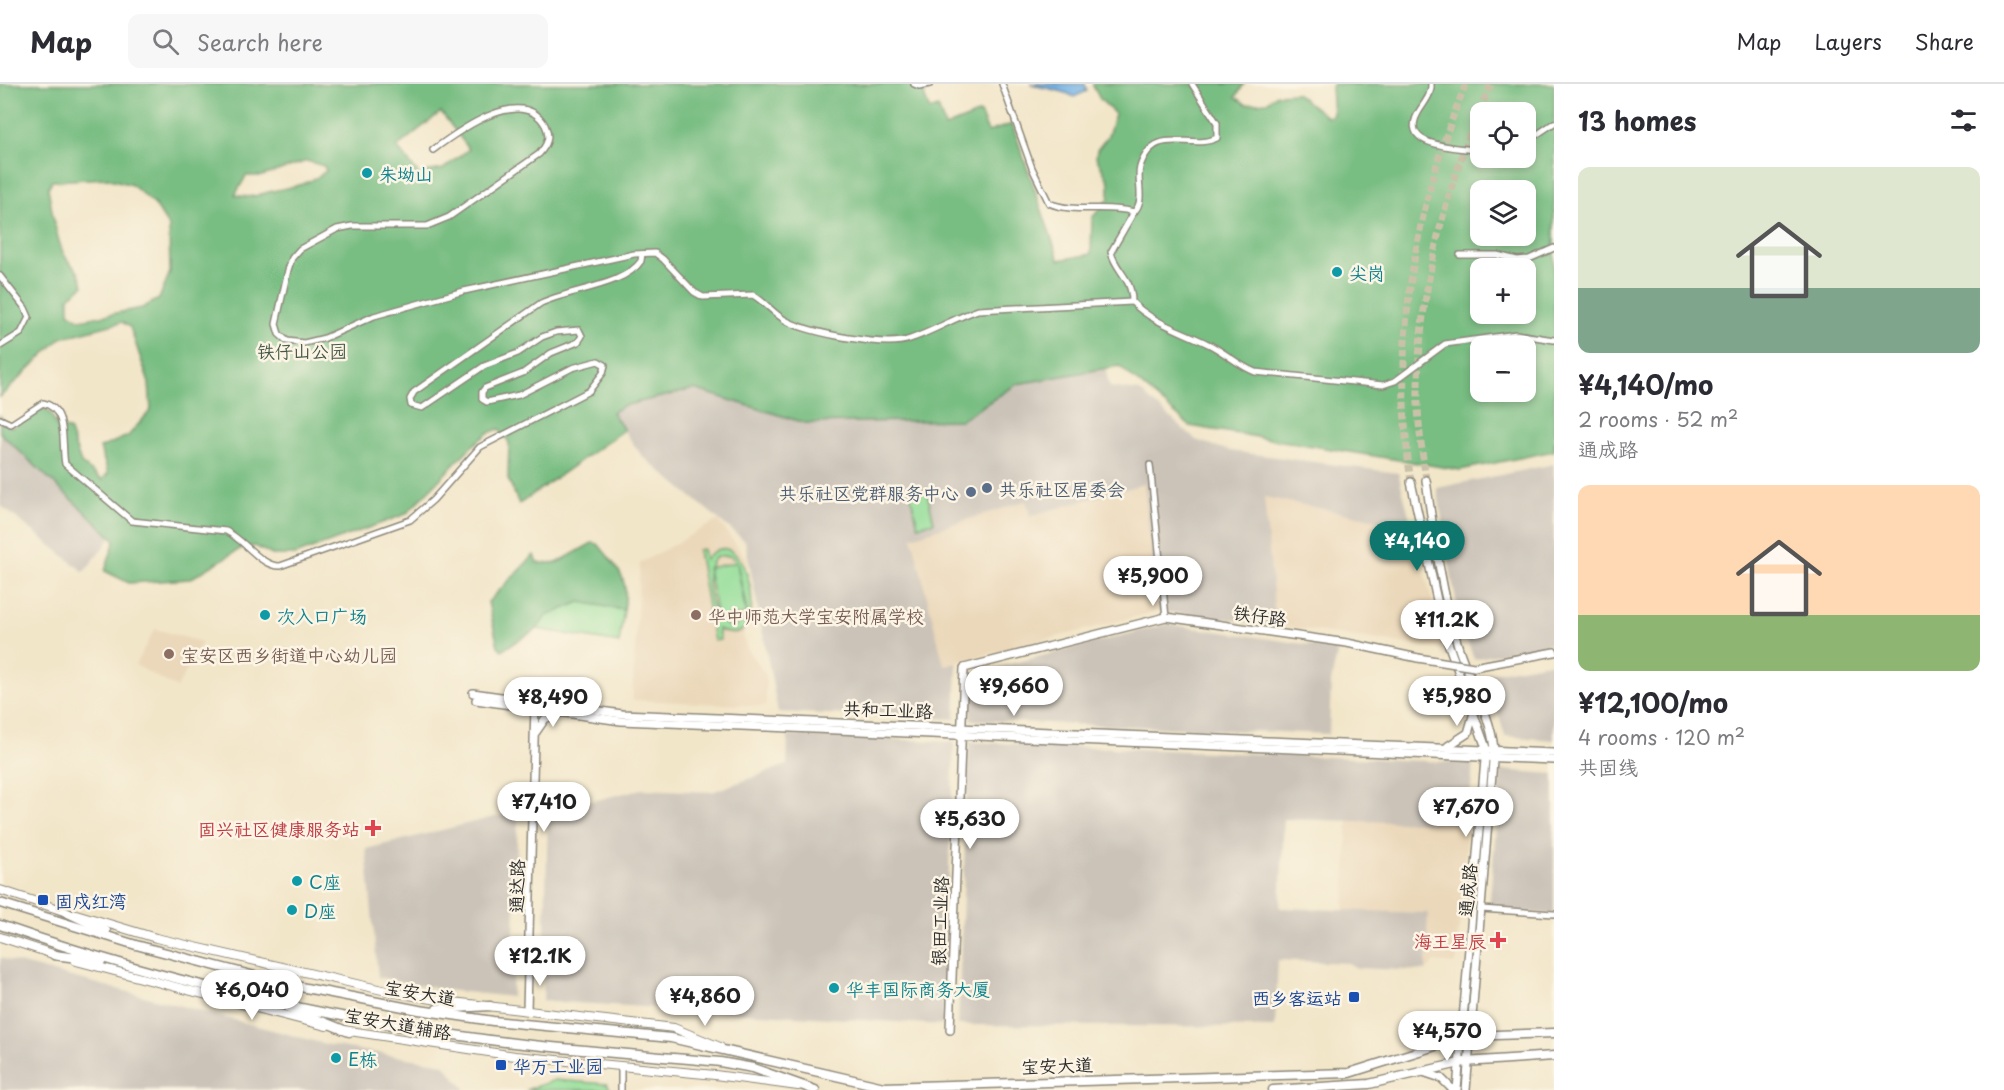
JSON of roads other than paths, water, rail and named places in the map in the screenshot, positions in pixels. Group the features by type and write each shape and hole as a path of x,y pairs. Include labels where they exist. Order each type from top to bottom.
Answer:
{"main road":[{"name":"宝安大道辅路","path":"0,890 156,938 294,971 444,1001 674,1028 726,1049"},
{"name":"宝安大道","path":"0,903 136,945 285,984 419,1010 493,1021 671,1038 884,1087 1349,1073 1466,1036 1554,1033"},
{"path":"57,908 136,945"},
{"name":"宝安大道","path":"0,925 129,965 269,1000 489,1040 720,1062 753,1068 801,1087 815,1090"},
{"name":"宝安大道辅路","path":"0,937 54,955 207,997 350,1032 515,1056 715,1075 801,1087"},
{"path":"54,955 129,965"},
{"path":"269,1000 350,1032"},
{"path":"419,1010 490,1006"},
{"path":"1273,1090 1369,1084 1464,1062 1554,1057"}],"street":[{"path":"914,84 919,86 930,84"},
{"path":"1002,84 1032,168 1049,203 1059,207 1117,207 1134,212"},
{"path":"1132,302 1127,277 1113,259 1111,252 1141,199 1138,174 1151,150 1162,142 1173,139 1201,143 1217,138 1216,123 1192,84"},
{"path":"1431,84 1432,91 1416,116 1414,127 1418,135 1428,142 1444,147 1470,150"},
{"path":"433,150 467,124 498,111 512,108 523,108 538,117 548,136 547,146 539,154 449,217 428,226 352,226 337,229 300,249 292,258 276,324 279,334 287,341 304,343 325,338 375,316 464,291 655,253 694,292 703,297 753,295 788,322 832,335 892,342 909,340 955,318 978,310 1132,302 1177,332 1207,343 1241,366 1256,372 1383,385 1395,381 1445,344 1516,334 1554,340"},
{"path":"1536,135 1554,123"},
{"path":"1460,255 1497,255 1517,260 1528,259 1554,248"},
{"path":"0,418 11,424 43,403 50,405 58,414 63,429 65,464 132,521 226,531 240,538 264,562 275,566 410,520 495,437 536,420 596,384 605,365 598,361 572,368 519,395 487,402 482,399 482,392 485,388 523,373 551,353 578,342 582,336 579,330 565,330 542,337 518,353 484,366 422,408 411,405 410,399 414,392 541,303 569,292 628,276 641,257"},
{"path":"0,276 25,308 29,317 21,333 0,346"},
{"path":"1150,465 1166,617"},
{"name":"通成路","path":"1426,480 1435,546 1453,630 1492,730 1494,752 1471,1024 1466,1036"},
{"name":"通成路","path":"1411,482 1444,632 1473,710 1485,752 1463,1024 1466,1036"},
{"name":"铁仔路","path":"964,668 1166,617 1347,643 1474,667 1554,652"},
{"name":"银田工业路","path":"950,1030 964,668"},
{"name":"共和工业路","path":"475,696 622,714 962,731 1554,753"},
{"name":"共和工业路","path":"535,705 571,714 621,721 1447,747 1485,752"},
{"name":"通达路","path":"527,1010 535,705"},
{"path":"1447,747 1468,733 1474,719 1473,710"},
{"path":"534,743 537,729 544,719 556,714 571,714"},
{"name":"共和工业路","path":"1494,752 1554,760"},
{"path":"1481,909 1554,914"},
{"path":"1466,1036 1464,1062 1466,1090"},
{"path":"1418,1072 1442,1078 1455,1090 1464,1062"},
{"path":"621,1067 621,1090"}],"water":[{"path":"1031,84 1085,84 1087,91 1074,97 1064,92"}],"tunnel":[{"path":"1411,482 1405,431 1404,381 1411,280 1432,180 1466,84"},
{"path":"1426,480 1419,424 1418,389 1420,350 1430,272 1449,194 1491,84"}],"place":[{"name":"朱坳山","path":"367,173"},
{"name":"尖岗","path":"1337,272"},
{"name":"共乐社区居委会","path":"987,488"},
{"name":"共乐社区党群服务中心","path":"971,492"},
{"name":"次入口广场","path":"265,615"},
{"name":"华中师范大学宝安附属学校","path":"696,615"},
{"name":"宝安区西乡街道中心幼儿园","path":"169,654"},
{"name":"固兴社区健康服务站","path":"373,828"},
{"name":"C座","path":"297,881"},
{"name":"固戍红湾","path":"43,900"},
{"name":"D座","path":"292,910"},
{"name":"海王星辰","path":"1498,940"},
{"name":"华丰国际商务大厦","path":"834,988"},
{"name":"西乡客运站","path":"1354,997"},
{"name":"E栋","path":"336,1058"},
{"name":"华万工业园","path":"501,1065"}],"park label":[{"name":"铁仔山公园","path":"302,350"}]}
